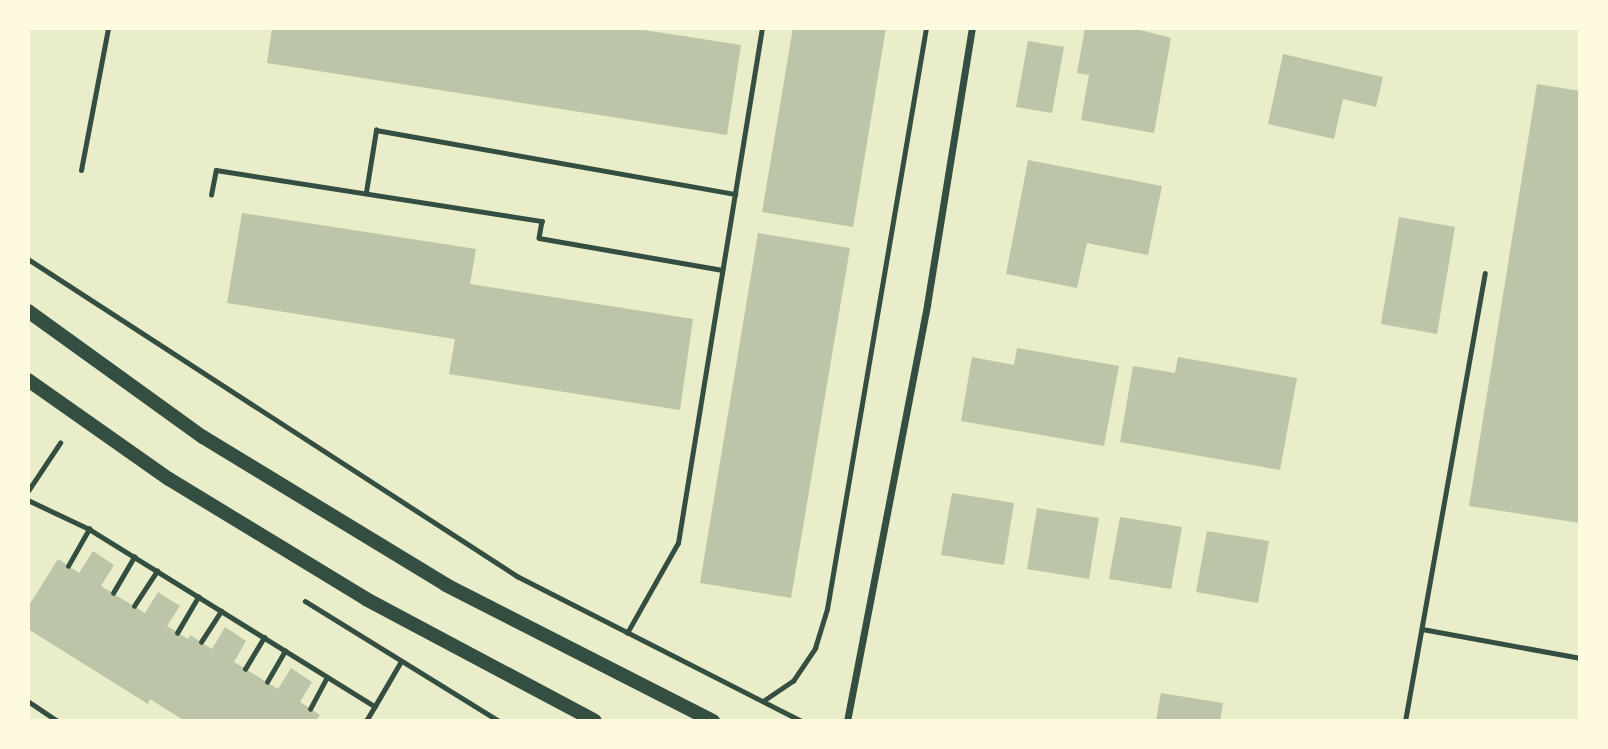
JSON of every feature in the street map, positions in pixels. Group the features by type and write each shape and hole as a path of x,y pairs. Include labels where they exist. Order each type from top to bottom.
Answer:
{"main road":[{"path":"28,311 203,437 446,585 713,721"},
{"path":"28,380 169,479 366,599 595,721"}],"street":[{"path":"847,721 927,305 972,28"}],"lane":[{"path":"81,170 108,28"},
{"path":"1405,721 1485,273"},
{"path":"1422,629 1580,658"}],"path":[{"path":"627,633 678,543 761,28"},
{"path":"762,701 793,681 815,648 827,609 926,28"},
{"path":"366,192 376,130 735,194"},
{"path":"211,195 216,170 366,192 541,221 539,238 722,270"},
{"path":"28,259 517,576 801,721"},
{"path":"28,491 60,443"},
{"path":"28,500 89,529 375,706"},
{"path":"68,566 89,529"},
{"path":"113,593 134,556"},
{"path":"134,606 157,571"},
{"path":"177,633 198,597"},
{"path":"201,642 221,611"},
{"path":"245,669 264,637"},
{"path":"267,682 285,651"},
{"path":"366,721 400,663"},
{"path":"310,709 327,677"},
{"path":"28,701 58,721"}],"building":[{"path":"272,28 631,28 741,45 727,135 267,63"},
{"path":"793,28 886,28 853,227 762,212"},
{"path":"1085,28 1133,28 1171,38 1154,133 1081,120 1089,75 1077,73"},
{"path":"1028,41 1064,47 1052,113 1016,107"},
{"path":"1283,54 1383,77 1376,107 1343,99 1334,139 1268,124"},
{"path":"1537,84 1580,91 1580,523 1469,506"},
{"path":"1028,160 1162,186 1148,255 1087,243 1077,288 1006,274"},
{"path":"242,213 476,249 470,284 693,319 680,410 449,374 455,339 227,303"},
{"path":"1399,217 1455,227 1437,334 1381,324"},
{"path":"758,233 850,248 791,598 700,583"},
{"path":"1017,348 1119,366 1104,446 961,421 972,357 1014,365"},
{"path":"1178,357 1297,378 1280,470 1120,442 1133,366 1175,373"},
{"path":"952,493 1014,503 1004,565 941,555"},
{"path":"1037,508 1099,518 1089,579 1027,569"},
{"path":"1120,517 1182,527 1171,589 1109,579"},
{"path":"1207,531 1269,541 1258,603 1196,592"},
{"path":"93,551 114,565 101,586 145,613 158,592 180,606 167,626 188,639 190,635 212,649 225,627 246,641 234,662 278,689 291,668 312,682 300,702 320,715 316,721 185,721 150,699 148,704 28,629 28,607 58,559 79,573"},
{"path":"1161,693 1223,703 1220,721 1156,721"}]}
